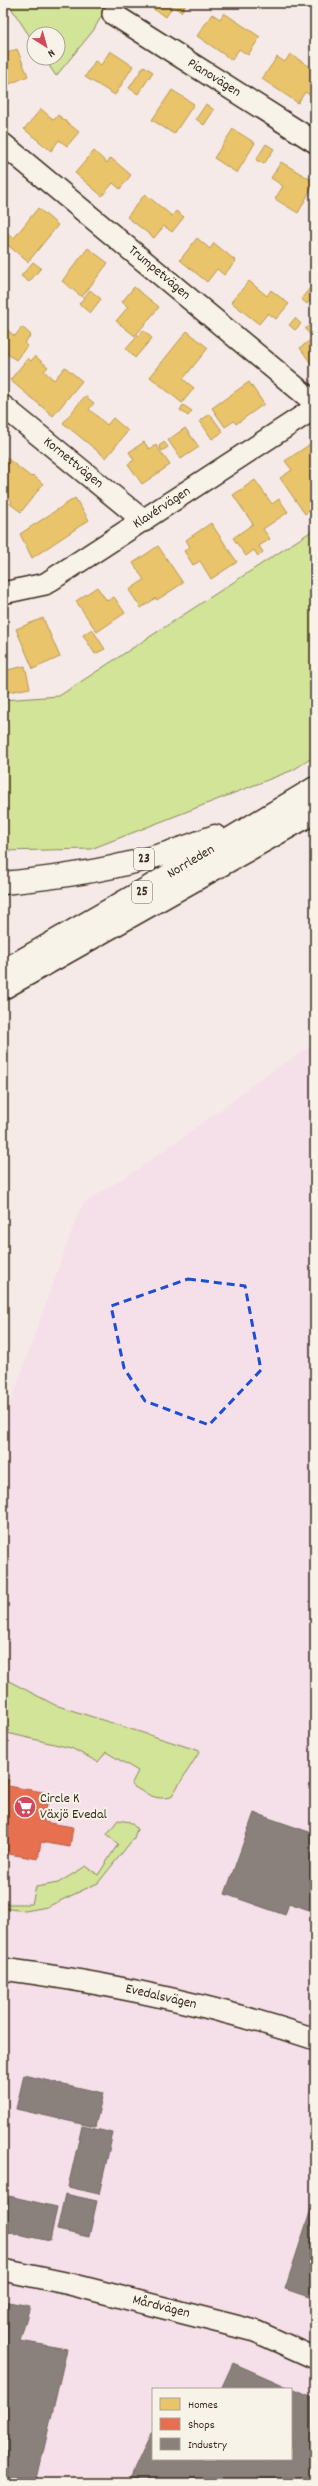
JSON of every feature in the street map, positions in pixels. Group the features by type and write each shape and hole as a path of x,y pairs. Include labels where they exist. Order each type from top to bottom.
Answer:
{"highway":[{"name":"Norrleden","path":"3,971 146,889 315,788"},
{"name":"23","path":"3,883 63,878 122,866 195,844 279,810"},
{"name":"Norrleden","path":"3,988 315,812"}],"street":[{"name":"Pianovägen","path":"113,14 315,142"},
{"name":"Trumpetvägen","path":"3,144 315,404"},
{"name":"Kornettvägen","path":"3,406 144,521"},
{"name":"Klavérvägen","path":"3,594 45,584 144,521 315,408"},
{"name":"Evedalsvägen","path":"3,1969 89,1981 280,2027 315,2039"},
{"name":"Mårdvägen","path":"3,2270 70,2284 255,2331 315,2358"}],"highlighted area":[{"path":"188,1279 245,1286 261,1370 209,1425 145,1401 124,1368 111,1306"}],"shaded area":[{"path":"315,1044 315,2483 3,2483 3,1424 77,1216 84,1203 144,1165 227,1105 258,1080"}],"green space":[{"path":"8,3 109,3 93,31 66,64 66,26 26,26 26,31"},
{"path":"49,66 64,66 56,76"},
{"path":"315,529 315,756 293,770 91,849 3,851 3,700 59,696"},
{"path":"3,1678 55,1705 200,1751 171,1797 160,1798 150,1796 131,1785 138,1771 106,1752 98,1762 71,1748 3,1732"},
{"path":"118,1820 130,1822 137,1829 134,1838 98,1883 47,1907 25,1911 3,1908 3,1904 32,1904 36,1887 58,1883 86,1866 98,1875 118,1844 107,1834"}],"building: Homes":[{"path":"144,3 187,3 181,12 173,6 166,17"},
{"path":"224,13 260,37 248,55 239,49 232,60 197,36 212,14 220,19"},
{"path":"17,49 28,76 3,87 3,55"},
{"path":"110,51 133,66 115,95 85,77 95,61 101,65"},
{"path":"290,54 315,70 314,97 305,92 298,103 262,79 277,57 285,62"},
{"path":"144,66 153,72 138,94 129,88"},
{"path":"172,90 194,104 174,134 152,120"},
{"path":"206,104 214,110 204,125 196,119"},
{"path":"41,109 54,120 58,115 79,132 67,146 59,140 51,151 24,129"},
{"path":"233,129 255,143 237,173 214,158"},
{"path":"266,144 274,149 264,164 256,160"},
{"path":"94,151 107,163 111,158 131,175 120,189 113,183 102,196 75,173"},
{"path":"281,162 315,182 298,213 275,199 283,186 271,178"},
{"path":"145,194 172,216 176,211 184,217 172,232 164,226 154,238 127,217"},
{"path":"38,208 58,225 28,262 3,241 3,236 6,232 14,238"},
{"path":"197,238 210,249 214,243 236,261 224,275 217,269 207,282 180,260"},
{"path":"88,248 108,263 82,297 62,281"},
{"path":"33,262 41,268 29,282 21,276"},
{"path":"249,281 267,296 271,290 289,304 276,319 268,313 259,324 231,302"},
{"path":"134,287 159,307 135,336 116,321 128,307 122,302"},
{"path":"310,288 315,292 315,295 307,304 301,299"},
{"path":"90,290 101,299 90,313 79,304"},
{"path":"295,318 301,324 295,330 289,325"},
{"path":"315,322 315,369 300,348 313,338 305,329"},
{"path":"22,327 31,335 24,343 27,346 16,360 3,351 3,333 6,329 15,336"},
{"path":"143,330 152,338 135,358 126,349"},
{"path":"187,331 208,348 183,379 194,388 182,403 150,377"},
{"path":"35,356 48,367 44,371 54,380 65,367 82,381 53,416 10,380 28,358 31,361"},
{"path":"249,382 264,404 236,424 234,421 225,427 212,408"},
{"path":"85,396 94,403 89,409 107,425 113,418 128,431 106,458 63,423"},
{"path":"183,405 192,411 188,416 180,410"},
{"path":"210,414 223,432 212,439 200,421"},
{"path":"185,428 199,447 181,459 168,440"},
{"path":"144,442 149,449 156,445 170,465 142,484 128,464 134,460 129,452"},
{"path":"164,442 168,447 162,451 159,446"},
{"path":"312,443 315,448 315,494 312,496 315,507 305,514 280,478 292,470 285,461"},
{"path":"3,455 31,477 33,475 43,484 21,512 10,504 12,501 3,493"},
{"path":"255,480 272,504 279,499 288,512 263,529 270,539 259,546 263,552 258,556 254,550 246,556 233,538 253,524 233,495"},
{"path":"75,498 89,520 32,558 20,534"},
{"path":"211,523 237,562 211,579 200,561 193,565 184,551 190,547 186,540"},
{"path":"3,544 6,570 3,571"},
{"path":"158,546 183,583 157,600 156,598 141,608 129,590 144,580 133,563"},
{"path":"97,587 107,601 114,597 125,613 97,632 76,601"},
{"path":"43,618 60,657 33,669 16,629"},
{"path":"92,629 105,649 95,654 83,635"},
{"path":"25,666 30,688 3,693 3,671"}],"building: Shops":[{"name":"Circle K Växjö Evedal","path":"3,1779 9,1780 8,1786 49,1793 44,1822 73,1827 70,1847 41,1842 38,1859 3,1853 5,1830 3,1829"}],"building: Industry":[{"path":"254,1813 315,1834 315,1912 289,1903 285,1915 225,1894"},
{"path":"315,1915 315,1924 309,1922"},
{"path":"24,2075 103,2093 95,2127 16,2109"},
{"path":"82,2126 113,2133 99,2194 68,2187"},
{"path":"65,2194 97,2201 89,2237 57,2230"},
{"path":"9,2196 57,2207 50,2241 3,2231"},
{"path":"315,2197 315,2299 285,2289"},
{"path":"3,2301 30,2306 20,2341 67,2349 36,2483 3,2483"},
{"path":"233,2363 290,2388 221,2388"},
{"path":"292,2389 315,2399 315,2483 128,2483 151,2433 152,2460 292,2460"}],"place":[{"name":"Circle K Växjö Evedal","path":"25,1807"}]}
